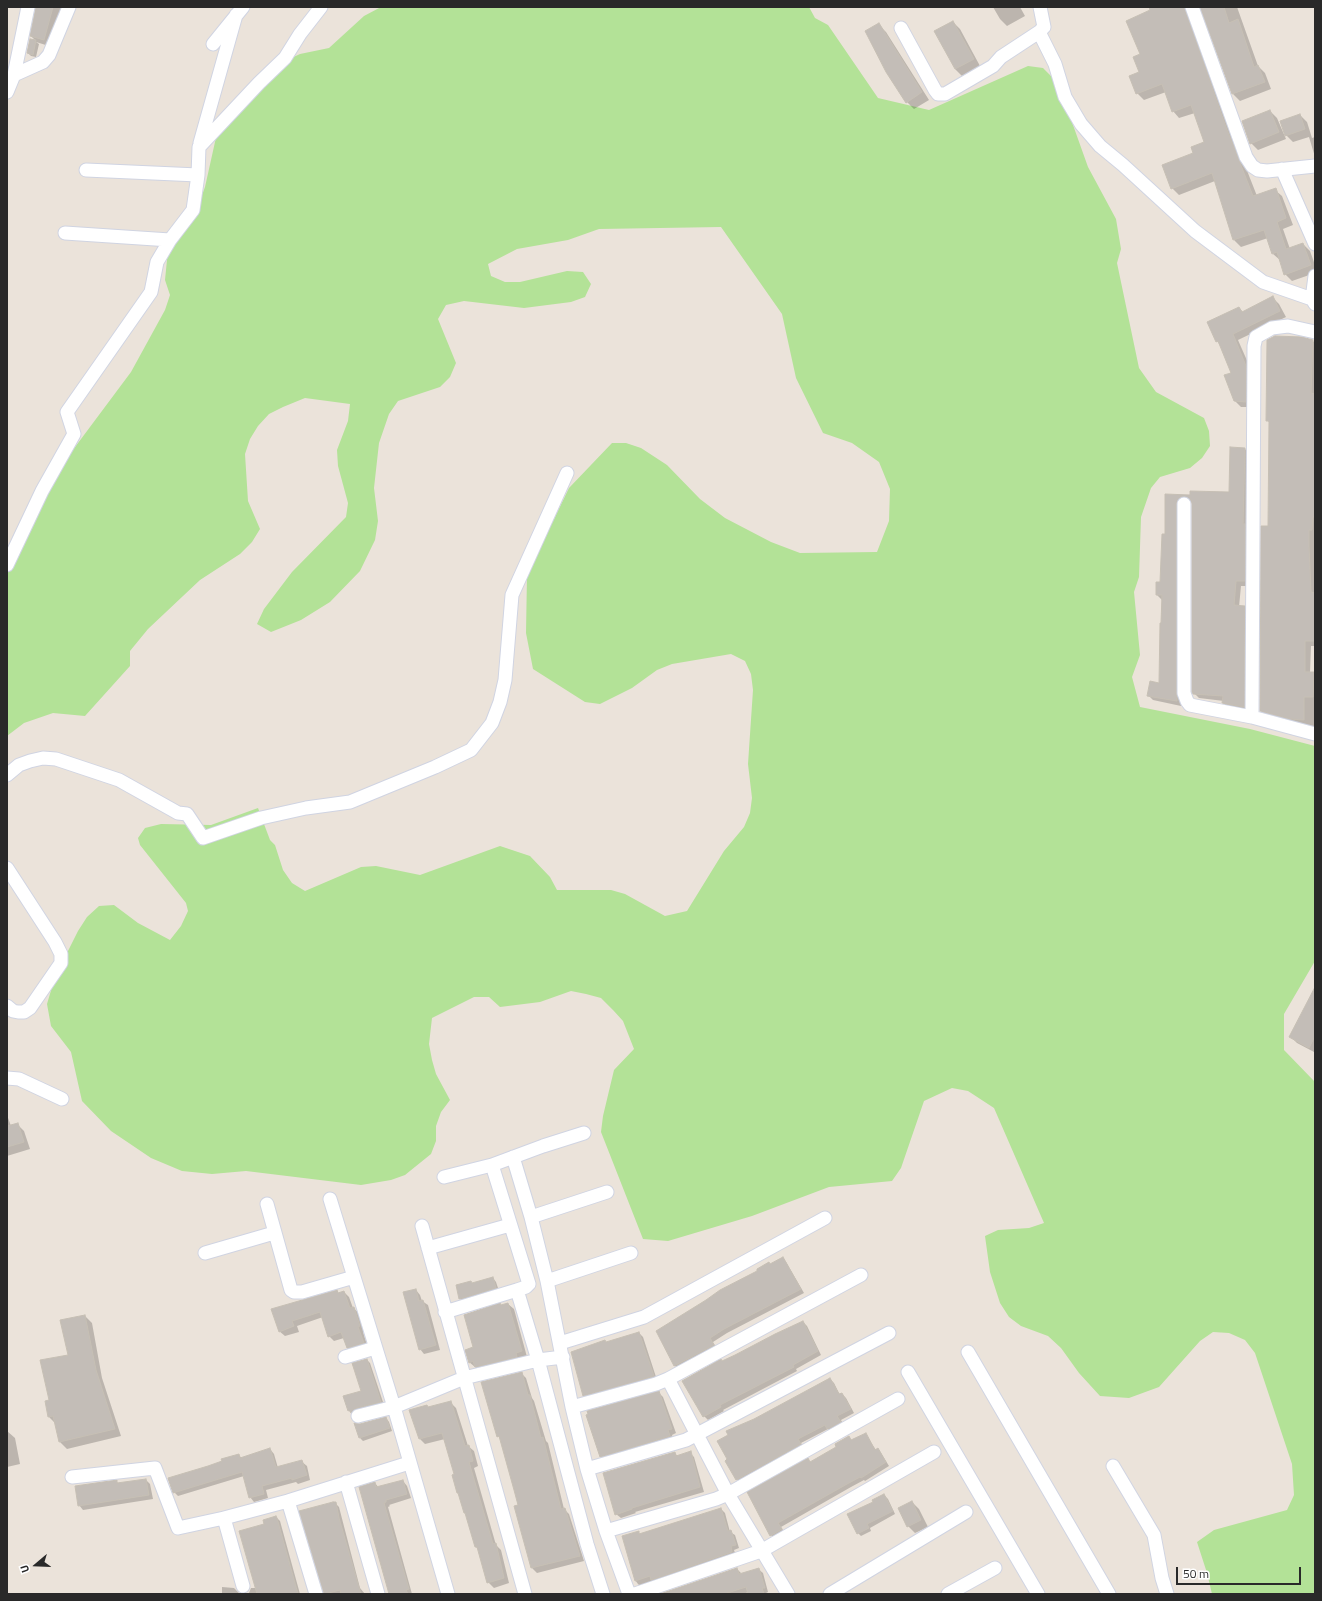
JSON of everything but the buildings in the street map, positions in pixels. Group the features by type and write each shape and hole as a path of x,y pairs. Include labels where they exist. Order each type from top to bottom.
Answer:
{"street":[{"path":"7,92 14,75 28,7"},
{"path":"14,75 43,62 49,55 69,7"},
{"path":"199,147 258,83 285,58 300,34 321,7"},
{"path":"901,28 935,90 938,94 945,94 993,66 1001,57 1039,32 1044,27 1040,7"},
{"path":"1192,7 1246,157 1252,166 1258,170 1315,166"},
{"path":"7,565 42,491 74,434 67,412 151,292 157,262 170,240 193,210 198,175 199,147 239,11"},
{"path":"212,44 239,11"},
{"path":"1039,32 1055,64 1066,97 1081,124 1100,146 1123,165 1194,231 1262,282 1313,302 1315,276"},
{"path":"1282,169 1315,244"},
{"path":"86,170 198,175"},
{"path":"65,232 170,240"},
{"path":"1252,717 1254,346 1256,337 1272,328 1288,326 1315,332"},
{"path":"7,775 19,765 30,761 43,758 56,759 119,780 178,813 187,814 203,838 261,818 306,808 350,802 435,767 471,750 492,723 500,702 505,680 512,595 567,473"},
{"path":"1184,504 1184,693 1187,701 1190,705 1252,717 1315,734"},
{"path":"7,868 55,942 61,954 61,963 30,1008 24,1012 18,1012 13,1011 7,1006"},
{"path":"7,1078 19,1078 62,1099"},
{"path":"444,1178 492,1165 584,1133"},
{"path":"513,1157 548,1281 572,1407 587,1469 606,1531 629,1594"},
{"path":"446,1312 526,1287 529,1284 492,1165"},
{"path":"531,1217 607,1192"},
{"path":"330,1199 394,1407 448,1594"},
{"path":"266,1204 289,1287 294,1292 310,1290 354,1277"},
{"path":"560,1343 644,1317 825,1218"},
{"path":"428,1248 510,1225"},
{"path":"422,1226 525,1594"},
{"path":"205,1253 274,1234"},
{"path":"548,1281 631,1253"},
{"path":"572,1407 668,1380 861,1275"},
{"path":"517,1290 603,1594"},
{"path":"587,1469 696,1436 889,1333"},
{"path":"345,1357 375,1348"},
{"path":"968,1352 1109,1594"},
{"path":"358,1416 394,1407 464,1378 538,1360 563,1357"},
{"path":"908,1372 1038,1594"},
{"path":"668,1380 696,1436 728,1494 788,1594"},
{"path":"606,1531 716,1499 728,1494 898,1399"},
{"path":"635,1594 761,1551 934,1452"},
{"path":"72,1477 156,1468 178,1528 224,1518 288,1501 409,1463"},
{"path":"1113,1466 1154,1535 1162,1578 1167,1594"},
{"path":"346,1482 378,1594"},
{"path":"288,1501 316,1594"},
{"path":"830,1594 966,1512"},
{"path":"224,1518 243,1586"},
{"path":"948,1594 996,1568"}],"green space":[{"path":"381,7 809,7 815,18 828,25 878,98 929,110 1028,66 1043,68 1058,83 1088,167 1116,219 1121,249 1117,263 1139,368 1156,392 1204,418 1209,431 1210,446 1202,458 1190,468 1160,477 1151,488 1141,517 1139,577 1134,592 1140,655 1132,677 1140,707 1250,729 1315,746 1315,961 1284,1014 1284,1050 1315,1082 1315,1594 1212,1594 1197,1542 1214,1530 1287,1510 1294,1495 1292,1464 1255,1353 1245,1340 1229,1333 1213,1332 1200,1341 1159,1387 1129,1398 1100,1396 1079,1373 1061,1348 1048,1336 1021,1326 1009,1317 1000,1303 990,1272 985,1236 998,1230 1029,1228 1044,1223 994,1108 968,1091 952,1088 924,1101 901,1168 892,1181 829,1187 752,1216 668,1241 643,1239 601,1132 603,1116 614,1070 634,1049 623,1021 601,998 586,994 571,991 540,1002 500,1007 489,997 474,997 432,1018 429,1044 432,1060 436,1074 450,1100 441,1112 436,1126 436,1141 431,1154 405,1175 391,1180 361,1185 246,1171 212,1174 182,1171 151,1158 111,1131 82,1101 71,1052 51,1026 47,1004 55,977 78,931 87,917 99,906 114,905 138,923 170,940 181,926 188,911 186,903 140,845 138,838 145,828 161,824 211,825 258,808 270,840 275,845 283,870 292,883 305,891 361,867 376,866 420,875 500,846 530,856 550,877 557,890 611,890 625,894 665,916 687,911 724,851 744,827 750,813 752,798 748,764 753,690 751,674 745,661 731,654 672,664 657,670 632,688 600,704 585,702 533,669 526,633 527,575 569,488 612,443 626,443 641,448 667,465 700,499 725,518 771,542 800,553 877,552 889,521 890,489 879,462 852,443 823,433 796,378 782,314 721,227 599,229 568,240 517,249 488,264 491,276 505,282 520,282 567,271 583,272 591,284 585,297 571,302 524,308 464,301 446,305 438,319 456,363 450,377 440,387 398,401 389,414 379,443 374,488 378,521 375,540 360,571 330,602 301,620 271,632 257,624 264,609 292,572 346,517 348,503 338,466 337,450 348,421 350,404 305,398 269,414 258,426 250,439 245,454 248,501 260,529 252,542 240,554 200,580 148,629 130,651 130,666 85,716 53,713 24,723 7,736 7,565 46,486 131,372 165,310 170,295 165,280 168,250 199,203 205,187 221,115 268,69 300,54 329,48 364,16"}]}
